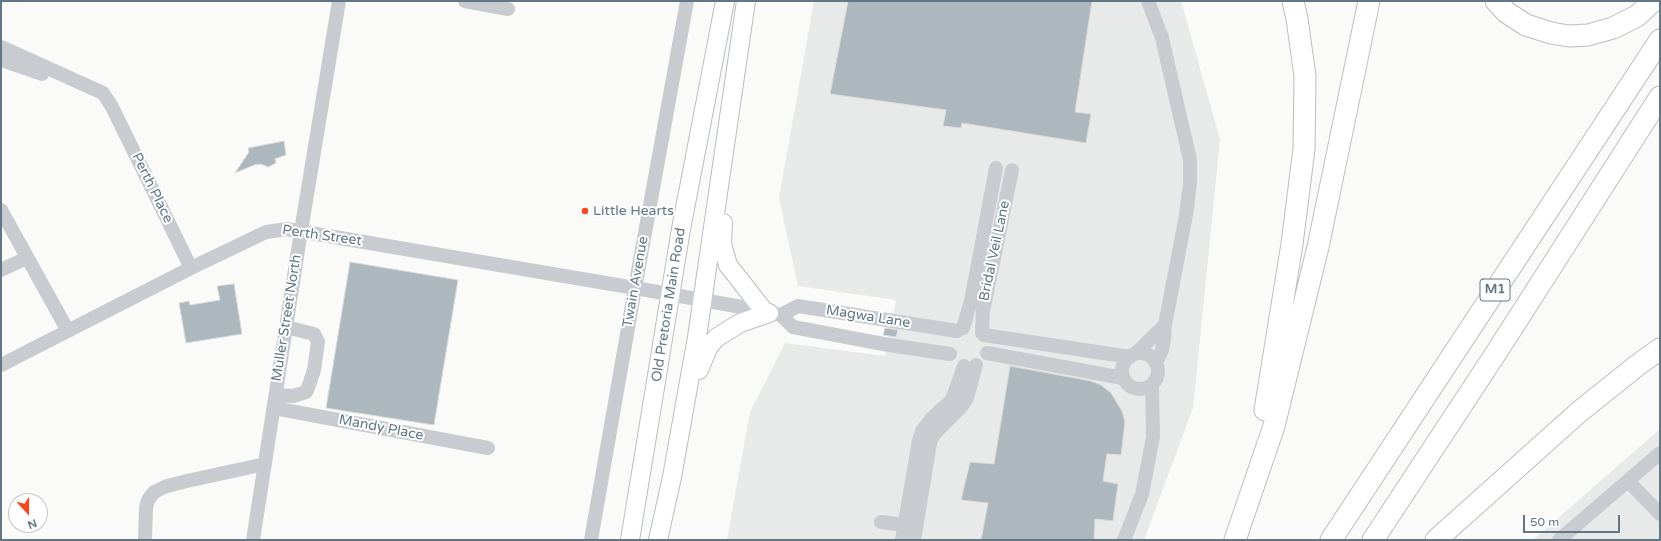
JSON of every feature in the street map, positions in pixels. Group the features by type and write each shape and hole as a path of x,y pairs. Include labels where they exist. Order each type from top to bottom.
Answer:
{"highway":[{"path":"1250,497 1292,244 1304,149 1305,76 1293,1"},
{"path":"1235,540 1274,426 1318,246 1369,1"},
{"path":"1496,1 1506,12 1526,25 1552,33 1569,36 1588,35 1613,28 1637,16 1653,1"},
{"name":"M1","path":"1331,540 1660,40"},
{"name":"M1","path":"1373,540 1498,350 1660,97"},
{"path":"1436,540 1579,412 1660,349"}],"main road":[{"name":"Old Pretoria Main Road","path":"630,540 681,230 725,1"},
{"path":"658,540 676,454 697,337 746,1"},
{"path":"676,454 702,359 708,348 716,338 740,323 771,313 728,264 724,255 722,244 726,140"}],"street":[{"name":"Muller Street North","path":"253,540 301,231 339,1"},
{"path":"465,1 508,9"},
{"name":"Twain Avenue","path":"591,540 687,1"},
{"path":"1124,540 1142,494 1153,437 1152,385 1158,374 1156,363 1163,344 1165,325 1186,215 1190,183 1190,160 1187,139 1162,38 1148,1"},
{"path":"1,47 103,93 110,105"},
{"path":"1,60 50,77 110,105"},
{"name":"Perth Place","path":"110,105 191,268"},
{"name":"Bridal Veil Lane","path":"960,330 971,301 996,168"},
{"name":"Bridal Veil Lane","path":"983,334 983,311 1012,170"},
{"path":"1,210 68,331"},
{"name":"Perth Street","path":"1,365 191,268 266,232 287,228 702,300"},
{"path":"980,253 994,257"},
{"path":"1,270 27,258"},
{"name":"Magwa Lane","path":"702,300 771,313 793,327 889,345 950,354"},
{"name":"Magwa Lane","path":"771,313 798,306 960,330 970,328 983,334 1133,355"},
{"path":"1123,378 1123,366 1165,325"},
{"path":"275,401 306,392 314,370 318,342 314,334 286,327"},
{"path":"960,330 950,341 950,354 958,364 970,365 981,362 987,352 988,345 983,334"},
{"path":"987,352 1123,378 1130,386 1136,389 1153,410"},
{"path":"1133,355 1147,355 1156,363"},
{"path":"902,540 912,531 930,443 934,434 947,413 961,407 967,398 970,365"},
{"path":"1136,389 1147,388 1152,385"},
{"name":"Mandy Place","path":"275,401 488,448"},
{"path":"1560,540 1660,453"},
{"path":"145,538 146,508 148,500 154,492 167,486 265,464"},
{"path":"1628,481 1660,514"},
{"path":"881,522 912,531"}],"shaded area":[{"path":"814,1 1181,1 1220,139 1193,408 1144,540 727,540 750,412 785,343 885,356 896,300 798,286 779,198"},
{"path":"1660,429 1660,540 1533,540"}],"building":[{"path":"848,1 1092,1 1075,112 1091,114 1086,143 962,123 961,128 943,126 946,110 830,94"},
{"path":"284,141 286,155 275,159 276,163 268,167 261,164 254,165 235,173 249,152 248,148"},
{"path":"350,262 458,280 434,425 326,408"},
{"path":"234,284 242,334 186,343 179,303 189,301 190,305 220,300 217,286"},
{"path":"885,328 898,330 896,337 883,335"},
{"path":"1010,366 1091,381 1101,385 1111,393 1122,411 1125,422 1121,455 1107,454 1103,481 1118,484 1113,521 1095,519 1094,540 981,540 988,503 961,500 970,462 994,464"}],"place":[{"name":"Little Hearts","path":"585,211"}]}
